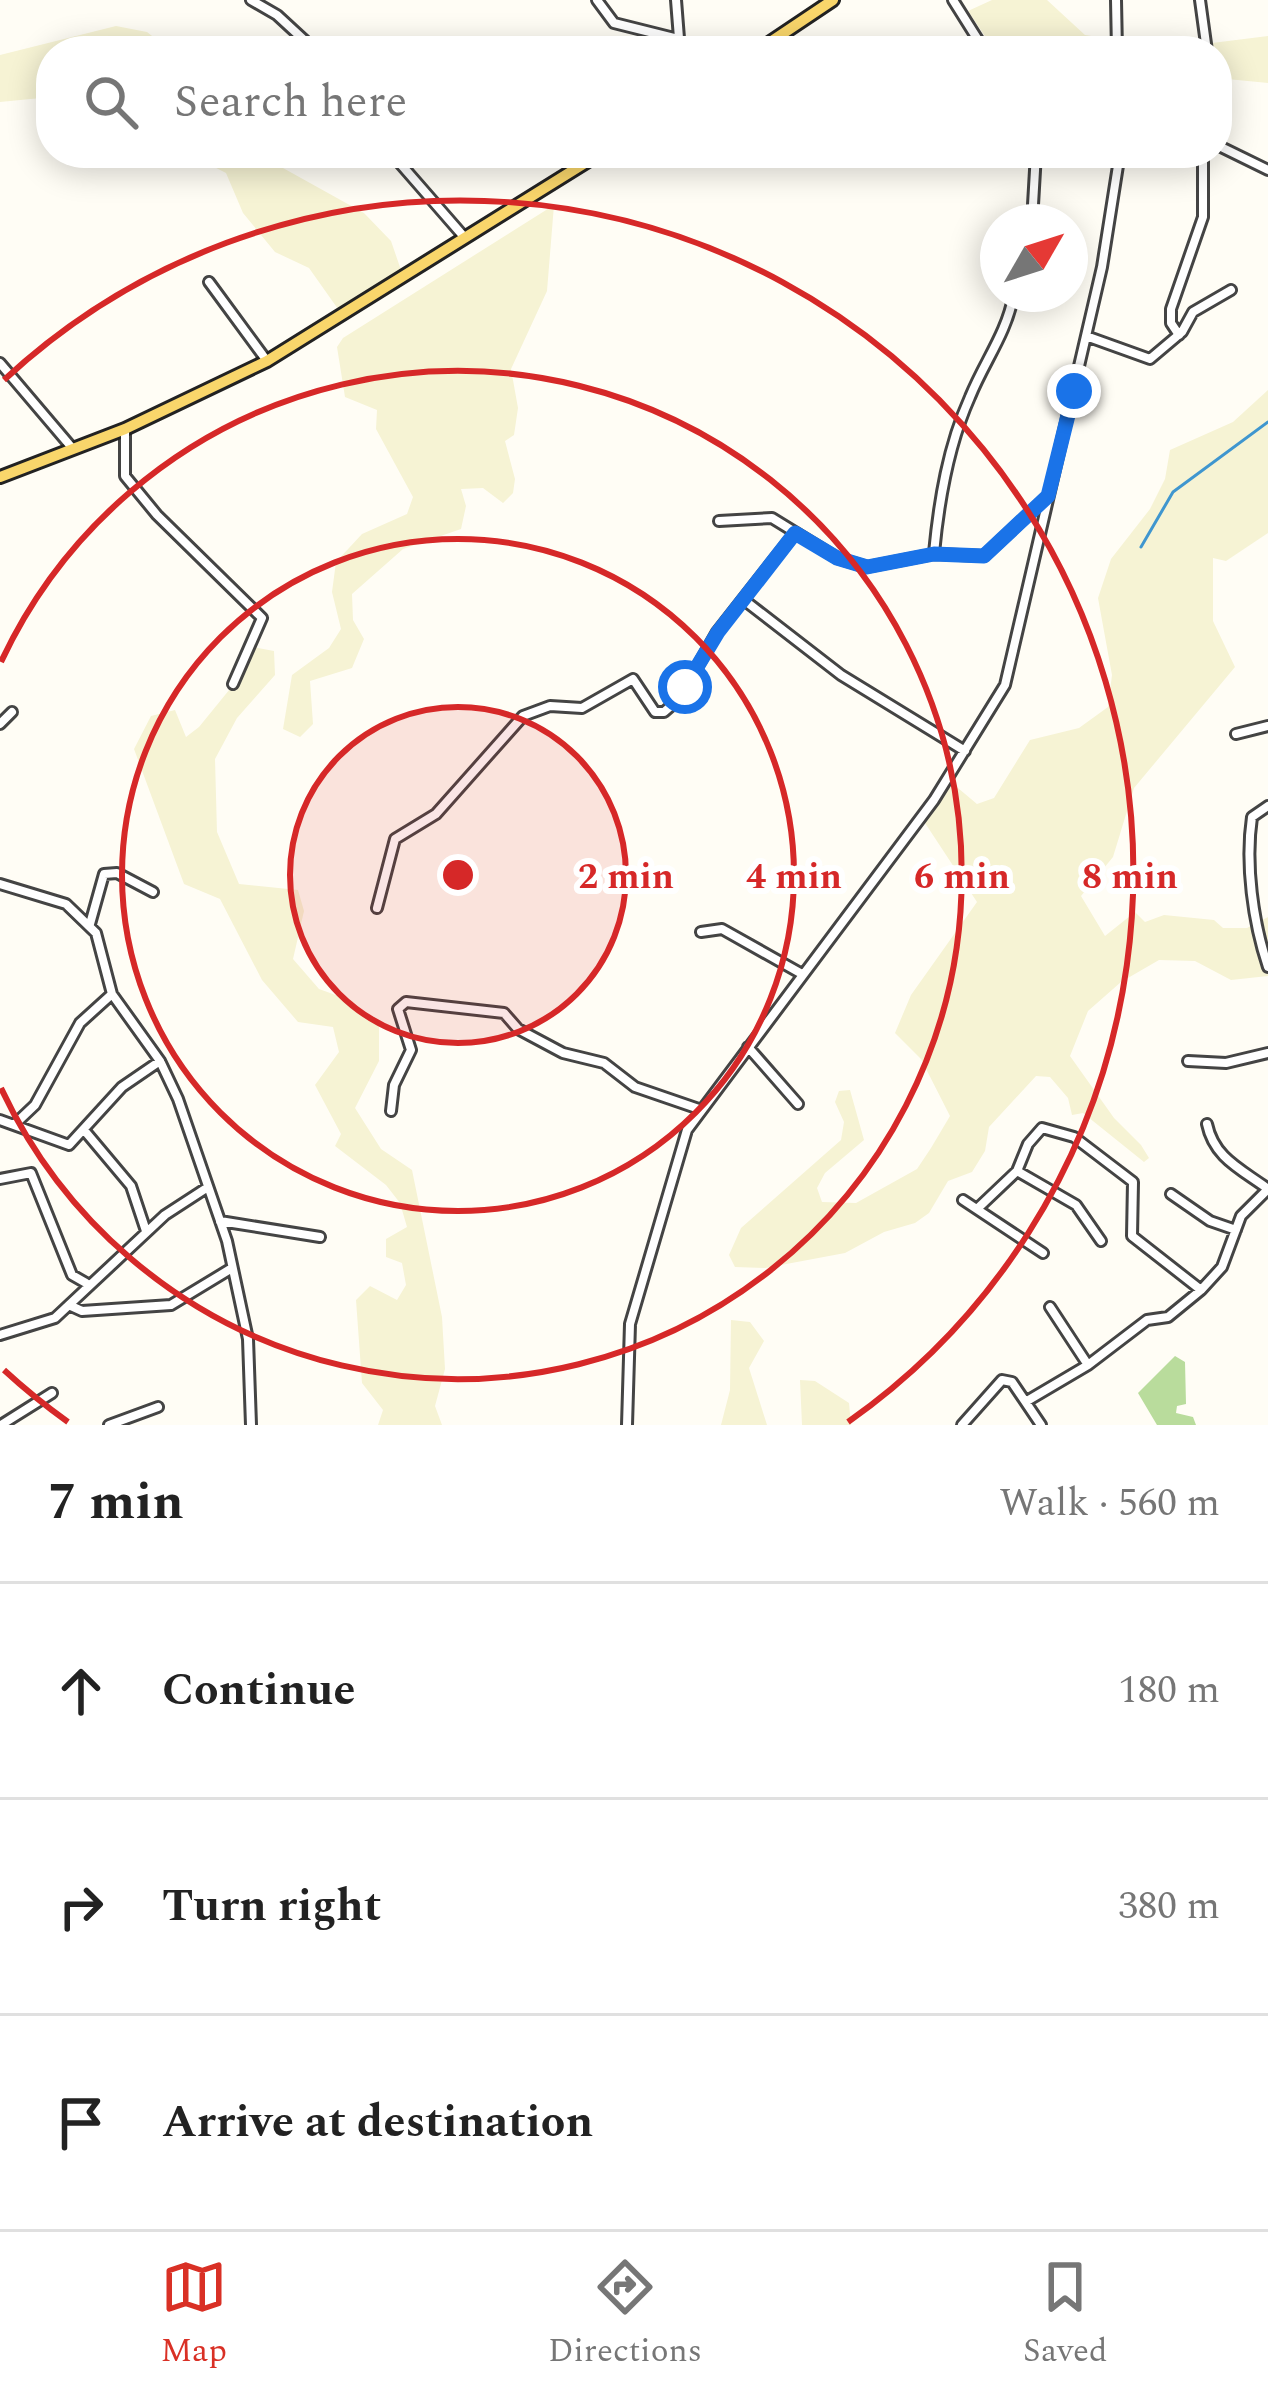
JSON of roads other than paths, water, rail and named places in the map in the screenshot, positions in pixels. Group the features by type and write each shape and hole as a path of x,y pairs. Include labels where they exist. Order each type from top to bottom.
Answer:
{"main road":[{"path":"779,36 833,0"},
{"path":"0,477 125,429 267,362 578,168"}],"street":[{"path":"251,0 300,36"},
{"path":"597,0 614,23 666,36"},
{"path":"676,0 678,36"},
{"path":"953,0 976,36"},
{"path":"1116,0 1117,36"},
{"path":"1200,0 1205,36"},
{"path":"1232,152 1268,170"},
{"path":"404,168 466,240"},
{"path":"1033,204 1035,168"},
{"path":"627,1425 630,1324 674,1162 700,1109 934,800 1012,666 1086,336 1117,168"},
{"path":"1179,335 1171,323 1171,309 1203,218 1203,168"},
{"path":"209,282 267,362"},
{"path":"1086,336 1150,359 1179,335 1193,312 1231,290"},
{"path":"934,554 952,448 974,388 1002,341 1009,312"},
{"path":"0,363 73,449"},
{"path":"125,429 125,476 157,515 262,618 232,684"},
{"path":"719,521 759,516 837,558 867,567 934,554 984,556 1048,496"},
{"path":"377,908 394,839 436,814 523,716 550,706 583,708 633,679 655,712 664,712 795,533"},
{"path":"744,600 764,621 841,674 965,751"},
{"path":"0,724 12,712"},
{"path":"1236,734 1268,726"},
{"path":"1268,806 1252,818 1250,835 1254,905 1268,967"},
{"path":"153,892 117,874 104,874 90,926 112,994 160,1061 220,1221 248,1339 251,1425"},
{"path":"0,884 48,895 90,926"},
{"path":"701,932 722,929 802,974"},
{"path":"15,1124 35,1105 80,1023 112,994"},
{"path":"391,1111 394,1085 411,1050 398,1010 406,1002 504,1013 518,1029 563,1054 604,1063 635,1087 700,1109"},
{"path":"748,1047 798,1103"},
{"path":"1188,1060 1226,1064 1268,1053"},
{"path":"0,1120 61,1144 75,1142 122,1087 160,1061"},
{"path":"1027,1401 1088,1366 1147,1320 1168,1316 1222,1267 1240,1216 1268,1189 1223,1159 1210,1142 1207,1124"},
{"path":"977,1209 1017,1172 1028,1144 1042,1128 1074,1137 1132,1182 1132,1236 1201,1290"},
{"path":"85,1130 131,1186 146,1232"},
{"path":"1017,1172 1076,1205 1101,1241"},
{"path":"0,1179 31,1173 72,1274 86,1283"},
{"path":"0,1335 55,1318 86,1283 205,1189"},
{"path":"1172,1194 1196,1213 1236,1230"},
{"path":"963,1200 1043,1253"},
{"path":"220,1221 320,1237"},
{"path":"70,1306 82,1311 171,1305 232,1268"},
{"path":"1051,1307 1088,1366"},
{"path":"962,1425 1003,1380 1012,1382 1041,1425"},
{"path":"1,1425 52,1394"},
{"path":"109,1425 158,1407"}],"waterway":[{"path":"1141,547 1173,492 1268,422"}]}
